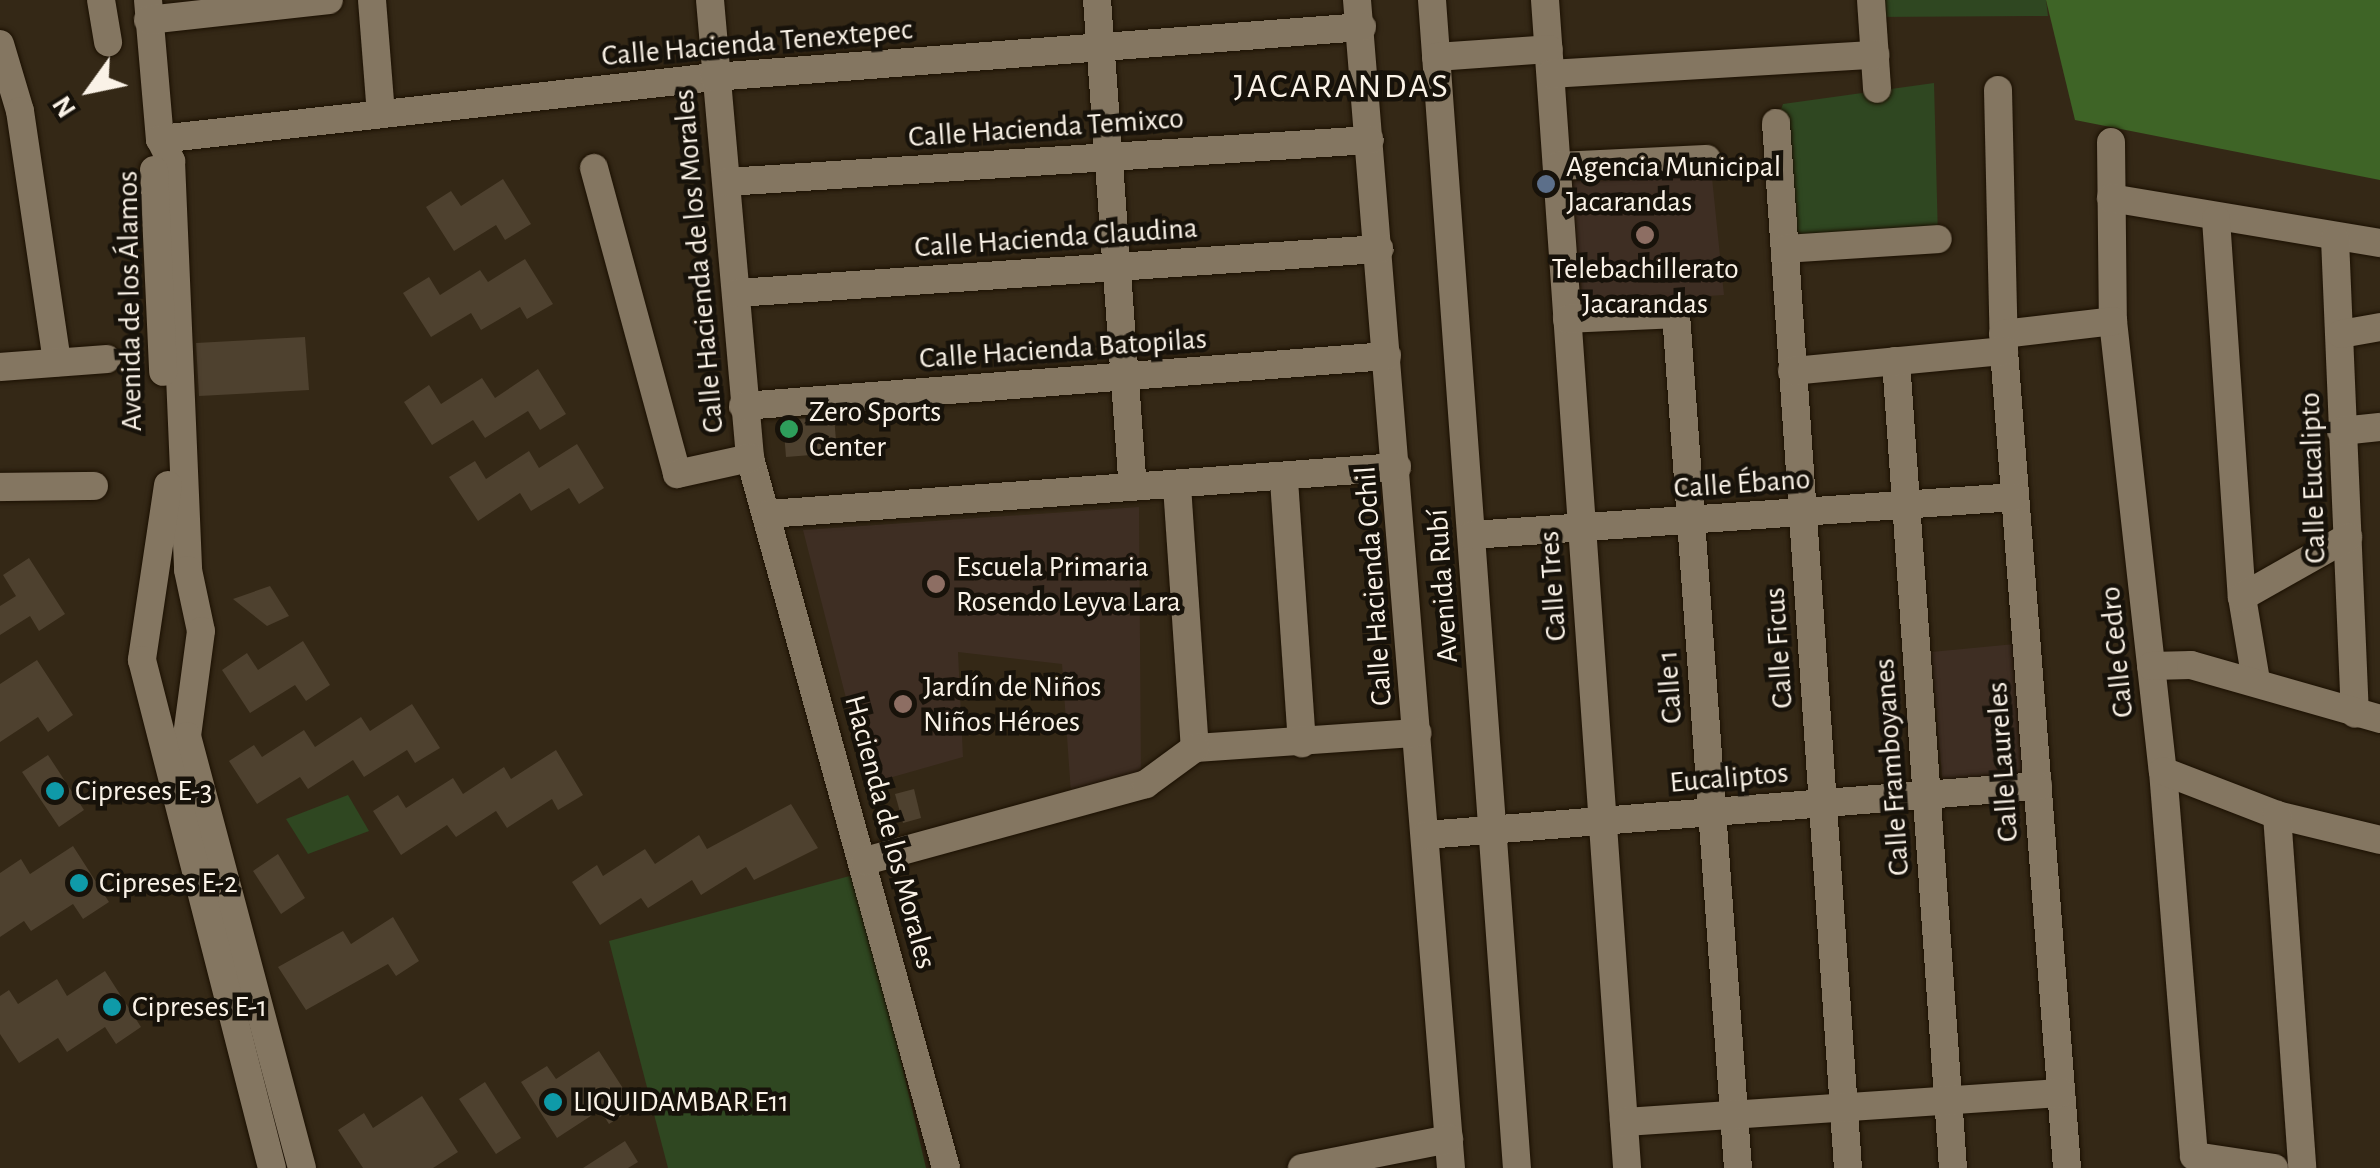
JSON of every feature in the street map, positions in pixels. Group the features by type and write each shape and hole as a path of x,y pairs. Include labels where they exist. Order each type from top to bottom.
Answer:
{"street":[{"path":"101,0 108,42"},
{"path":"162,146 148,10 329,0"},
{"path":"372,0 381,114"},
{"name":"Calle Hacienda de los Morales","path":"710,0 714,78 738,294 743,406 750,458 769,514"},
{"path":"1098,0 1133,487"},
{"name":"Avenida Rubí","path":"1432,0 1517,1168"},
{"name":"Calle Tres","path":"1545,0 1627,1168"},
{"path":"1871,0 1877,89"},
{"name":"Calle Hacienda Tenextepec","path":"162,146 381,114 714,78 1101,44 1360,13"},
{"name":"Calle Hacienda Ochil","path":"1360,13 1451,1168"},
{"path":"0,44 20,111 57,362"},
{"path":"1436,57 1550,61 1874,55"},
{"name":"Calle Laureles","path":"1998,90 2004,342 2067,1168"},
{"name":"Calle Ficus","path":"1776,123 1848,1168"},
{"name":"Calle Hacienda Temixco","path":"727,182 1370,140"},
{"name":"Calle Cedro","path":"2111,142 2113,321 2162,771 2194,1156 2274,1168"},
{"name":"Avenida de los Álamos","path":"162,146 171,161 199,661 186,703 186,736 302,1168"},
{"name":"Avenida de los Álamos","path":"162,146 154,162 169,512 143,626 152,717 272,1168"},
{"path":"1557,166 1707,159"},
{"path":"594,168 677,474 750,458"},
{"path":"2111,198 2335,240 2380,243"},
{"path":"2216,219 2242,597 2256,681"},
{"path":"1785,249 1938,239"},
{"name":"Calle Eucalipto","path":"2335,240 2348,537 2367,716"},
{"name":"Calle Hacienda Claudina","path":"738,294 1378,249"},
{"name":"Calle 1","path":"1567,320 1676,314 1738,1168"},
{"path":"1792,371 1896,361 2113,321"},
{"path":"2341,334 2380,327"},
{"name":"Calle Hacienda Batopilas","path":"743,406 1388,356"},
{"path":"0,367 107,359"},
{"name":"Calle Framboyanes","path":"1896,361 1954,1168"},
{"path":"2341,430 2380,427"},
{"path":"769,514 1284,480 1397,467"},
{"path":"1284,480 1302,744"},
{"path":"0,487 94,486"},
{"path":"1177,486 1195,748"},
{"name":"Calle Ébano","path":"1472,535 2016,497"},
{"name":"Hacienda de los Morales","path":"769,514 946,1168"},
{"path":"2242,597 2348,537"},
{"path":"143,626 166,615 196,622"},
{"path":"2151,666 2191,665 2367,716"},
{"path":"864,861 1146,784 1195,748 1418,734"},
{"path":"2162,771 2277,814 2380,840"},
{"name":"Eucaliptos","path":"1426,835 2038,786"},
{"path":"2277,814 2302,1168"},
{"path":"1624,1122 2061,1093"},
{"path":"1302,1168 1449,1139"}],"shaded area":[{"name":"Telebachillerato Jacarandas","path":"1711,168 1724,295 1578,304 1569,175"},
{"path":"1139,507 1141,776 1071,794 1062,664 958,652 963,757 868,784 803,530"},
{"path":"2015,644 2026,781 1943,787 1931,652"}],"green space":[{"path":"1871,0 2046,0 2048,16 1872,17"},
{"path":"2046,0 2380,0 2380,180 2075,120"},
{"path":"1934,83 1938,239 1785,249 1776,123 1783,104"},
{"path":"348,795 369,831 308,854 286,819"},
{"path":"857,874 926,1168 668,1168 609,941"}],"building":[{"path":"503,179 531,224 505,240 496,225 454,251 426,207 451,191 461,206"},
{"path":"525,259 553,304 527,319 520,307 481,330 471,313 431,337 403,293 429,277 440,295 480,270 488,282"},
{"path":"305,337 309,390 199,396 196,343"},
{"path":"538,369 566,414 540,430 528,411 485,438 473,420 432,445 404,402 429,385 441,404 482,378 495,398"},
{"path":"834,416 837,453 786,457 783,420"},
{"path":"577,444 604,488 579,504 569,488 531,511 520,493 478,521 449,477 475,461 486,479 529,451 539,468"},
{"path":"29,558 65,614 39,631 30,616 0,635 0,606 16,596 3,575"},
{"path":"270,586 289,616 267,626 233,599"},
{"path":"303,641 330,685 306,701 295,685 250,713 222,670 247,653 258,670"},
{"path":"37,660 73,715 48,732 38,717 0,742 0,684"},
{"path":"412,704 440,748 415,763 407,750 364,777 353,760 308,789 300,777 257,804 229,761 254,745 262,757 304,730 315,747 361,717 370,731"},
{"path":"556,750 583,795 558,810 552,799 507,828 496,811 456,837 447,825 401,855 373,811 398,795 406,808 453,778 463,794 504,767 511,779"},
{"name":"Cipreses E-3","path":"48,755 84,810 59,827 22,772"},
{"path":"914,789 921,818 903,823 895,794"},
{"path":"791,804 818,848 754,880 746,867 701,895 692,880 648,908 641,898 600,925 572,882 597,865 603,876 645,849 655,864 699,835 707,849"},
{"path":"73,846 109,902 83,919 73,904 31,931 24,921 0,937 0,873 21,859 30,874"},
{"path":"278,854 305,898 281,914 253,871"},
{"path":"393,917 419,961 396,976 388,964 306,1010 278,967 343,931 351,944"},
{"path":"105,971 141,1027 116,1044 105,1027 67,1052 58,1038 19,1063 0,1034 0,996 9,990 18,1004 57,979 67,996"},
{"path":"599,1051 635,1107 609,1124 600,1110 557,1138 521,1082 547,1066 556,1079"},
{"path":"485,1082 521,1138 496,1154 459,1099"},
{"path":"422,1096 458,1152 433,1168 363,1168 338,1130 364,1113 373,1128"},
{"path":"625,1141 638,1162 628,1168 583,1168"}],"place":[{"name":"Agencia Municipal Jacarandas","path":"1546,184"},
{"name":"Telebachillerato Jacarandas","path":"1645,235"},
{"name":"Zero Sports Center","path":"789,429"},
{"name":"Escuela Primaria Rosendo Leyva Lara","path":"936,584"},
{"name":"Jardín de Niños Niños Héroes","path":"903,704"},
{"name":"Cipreses E-3","path":"55,791"},
{"name":"Cipreses E-2","path":"79,883"},
{"name":"Cipreses E-1","path":"112,1007"},
{"name":"LIQUIDAMBAR E11","path":"553,1102"}],"district":[{"name":"JACARANDAS","path":"1342,87"}]}
